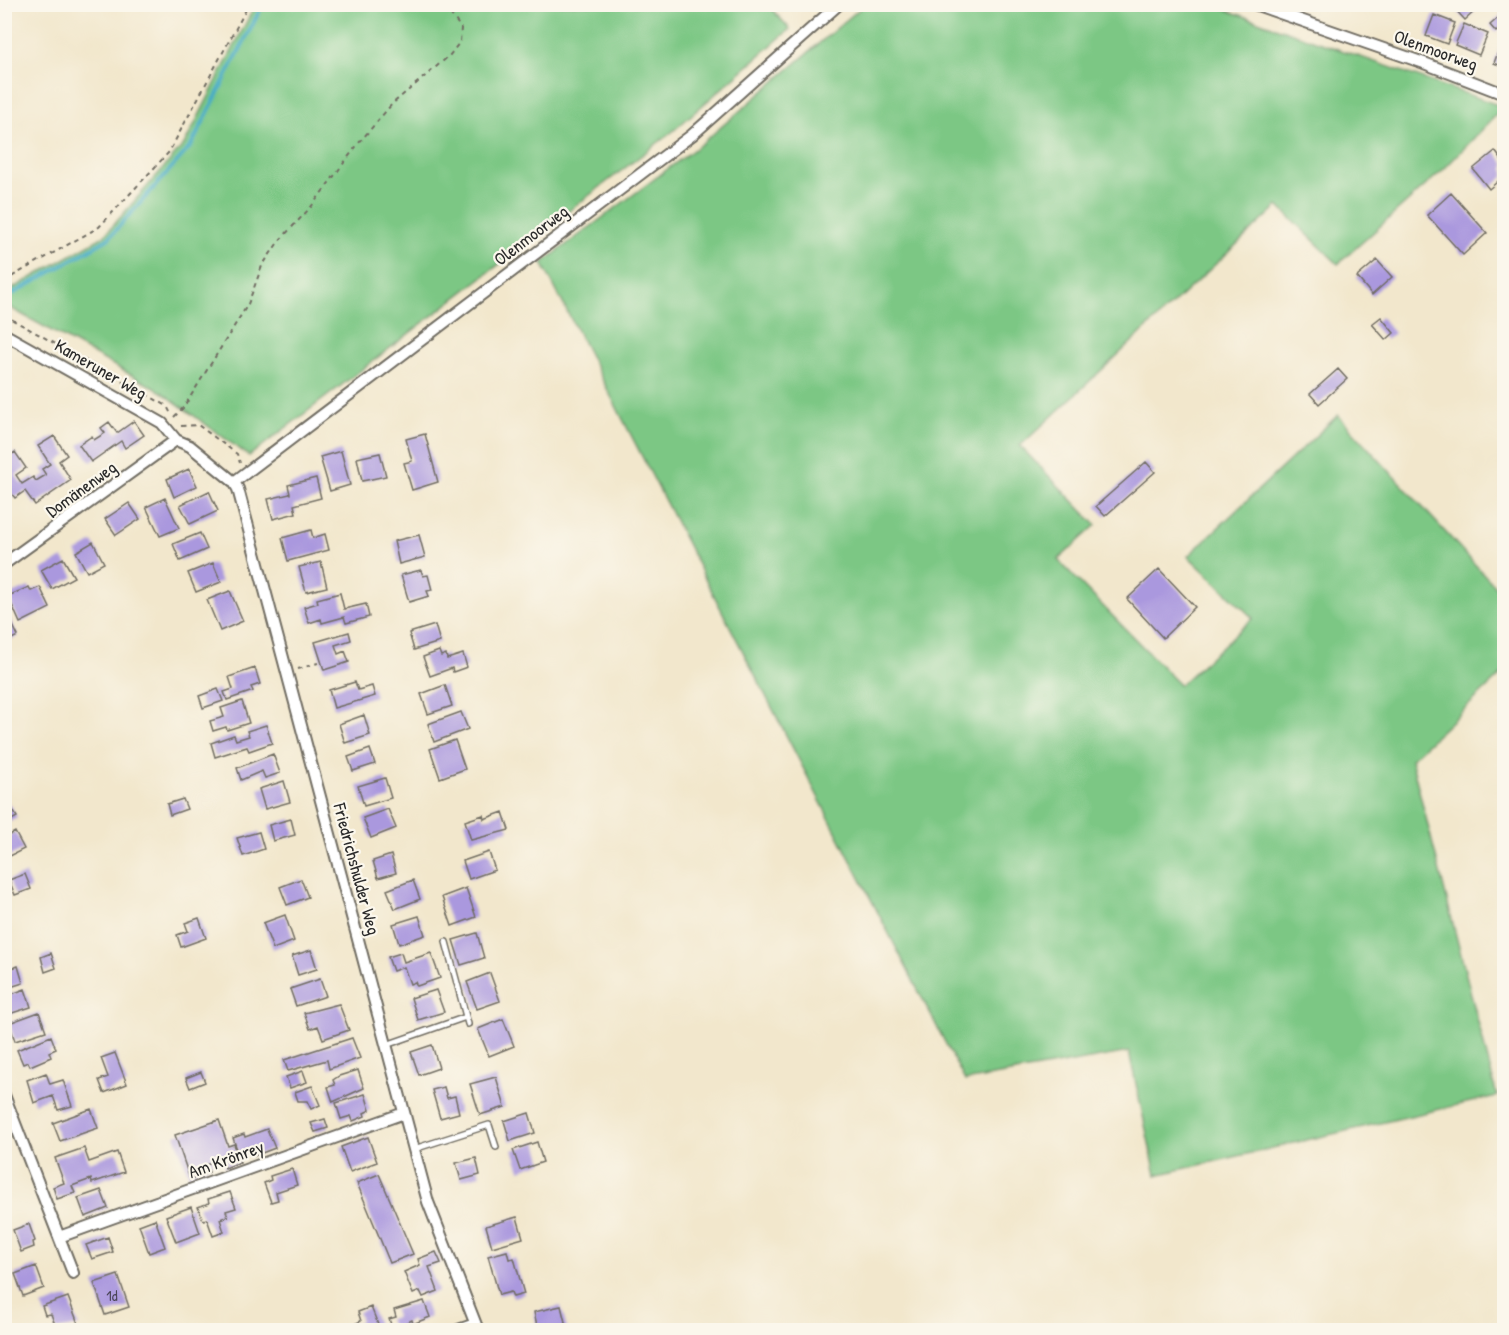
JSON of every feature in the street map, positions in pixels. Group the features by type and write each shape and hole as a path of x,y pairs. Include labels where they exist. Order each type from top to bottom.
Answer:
{"street":[{"name":"Olenmoorweg","path":"234,482 692,135 839,4"},
{"name":"Olenmoorweg","path":"1254,4 1424,63 1504,94"},
{"name":"Kameruner Weg","path":"4,333 162,423 176,440"},
{"path":"176,440 190,446 234,482"},
{"name":"Domänenweg","path":"4,564 176,440"},
{"name":"Friedrichshulder Weg","path":"234,482 252,536 428,1202 476,1327"},
{"path":"4,1095 73,1273"},
{"name":"Am Krönrey","path":"59,1237 404,1113"},
{"path":"458,1330 476,1327"}],"lane":[{"path":"446,942 468,1024"},
{"path":"386,1045 466,1017"},
{"path":"414,1149 489,1125 496,1147"}],"path":[{"path":"4,281 99,227 169,152 249,4"},
{"path":"174,417 184,406 248,304 262,266 279,241 311,207 358,144 392,104 449,56 460,42 460,28 443,4"},
{"path":"4,315 166,406 174,417 176,426 198,425 237,454 240,465"},
{"path":"298,669 318,663"}],"green space":[{"path":"255,5 768,5 790,29 672,132 249,456 160,391 5,305 5,293 104,236 185,143"},
{"path":"864,5 1212,5 1504,107 1444,169 1338,264 1278,206 1020,446 1096,525 1058,560 1180,685 1253,618 1188,556 1338,415 1504,596 1504,672 1411,759 1497,1096 1156,1175 1129,1052 965,1081 542,263 701,144"}],"building":[{"path":"1459,4 1471,4 1476,10 1465,20 1454,8"},
{"path":"1504,13 1504,25 1496,32 1490,25"},
{"path":"1434,15 1455,23 1447,44 1426,36"},
{"path":"1464,24 1488,34 1479,55 1455,45"},
{"path":"1501,44 1504,46 1504,67 1494,63"},
{"path":"1495,151 1504,163 1504,176 1489,189 1473,169"},
{"path":"1451,193 1487,233 1463,255 1427,215"},
{"path":"1377,260 1392,277 1372,295 1357,277"},
{"path":"1381,317 1394,333 1386,340 1372,324"},
{"path":"1338,369 1347,379 1319,404 1310,394"},
{"path":"134,421 144,435 125,448 121,441 91,462 79,445 92,436 94,440 105,433 101,428 109,422 117,433"},
{"path":"425,434 438,482 412,490 404,463 412,461 406,439"},
{"path":"54,436 67,455 59,461 71,480 35,505 25,491 15,498 4,484 4,460 15,452 26,468 16,475 22,484 33,477 36,481 46,475 42,469 50,464 38,446"},
{"path":"341,451 350,485 330,491 320,457"},
{"path":"380,453 386,476 362,481 357,458"},
{"path":"1146,462 1155,472 1105,516 1096,506"},
{"path":"189,469 197,486 174,497 167,479"},
{"path":"316,478 321,498 294,505 296,513 273,519 268,499 290,494 288,485"},
{"path":"209,491 218,511 190,524 180,505"},
{"path":"165,498 179,528 160,536 146,507"},
{"path":"129,503 140,519 116,535 105,519"},
{"path":"311,530 313,538 325,534 329,550 288,561 282,538"},
{"path":"200,533 207,549 180,561 173,544"},
{"path":"419,535 425,557 399,564 394,541"},
{"path":"93,542 104,563 87,572 76,552"},
{"path":"63,558 74,577 52,589 41,570"},
{"path":"321,562 327,587 306,592 299,567"},
{"path":"213,563 221,582 196,592 188,573"},
{"path":"1159,569 1195,607 1163,638 1127,599"},
{"path":"421,570 423,576 428,575 432,590 427,591 429,596 409,602 401,575"},
{"path":"29,587 31,591 40,587 50,608 20,623 8,596"},
{"path":"230,591 243,621 220,631 207,600"},
{"path":"340,593 344,609 366,604 369,617 346,623 344,617 322,623 321,619 309,623 304,607 318,603 317,599"},
{"path":"4,607 18,636 5,642 8,649 4,651"},
{"path":"435,625 440,642 414,650 409,633"},
{"path":"349,632 351,640 335,645 338,654 345,651 349,662 324,670 315,642"},
{"path":"439,651 441,656 446,654 447,659 463,654 467,667 453,672 452,668 430,676 423,657"},
{"path":"255,668 260,684 251,687 253,691 227,700 224,692 233,689 229,677"},
{"path":"355,682 358,690 372,686 375,696 334,708 329,690"},
{"path":"445,685 452,706 428,714 421,694"},
{"path":"218,689 223,701 203,708 199,696"},
{"path":"242,701 249,723 227,730 226,727 213,731 210,721 224,717 221,708"},
{"path":"461,712 468,729 434,742 428,724"},
{"path":"364,715 370,735 345,743 339,724"},
{"path":"266,725 272,743 249,751 247,747 215,757 211,743 234,735 236,740 249,736 247,731"},
{"path":"455,740 465,769 440,778 430,749"},
{"path":"370,749 375,764 353,771 348,757"},
{"path":"273,754 280,773 265,778 262,771 241,780 237,768"},
{"path":"385,778 391,798 364,806 358,786"},
{"path":"284,781 290,802 265,809 259,789"},
{"path":"183,799 187,809 170,815 167,804"},
{"path":"7,801 17,817 4,824 4,803"},
{"path":"388,809 396,828 371,838 363,818"},
{"path":"503,812 509,830 471,840 465,821 483,815 484,819"},
{"path":"291,819 295,835 273,841 269,825"},
{"path":"15,832 24,849 4,859 4,838"},
{"path":"259,832 264,849 243,856 237,838"},
{"path":"489,852 495,870 469,879 463,861"},
{"path":"391,855 396,873 378,878 373,861"},
{"path":"25,874 31,889 15,895 9,880"},
{"path":"301,879 308,897 287,905 280,887"},
{"path":"413,880 420,899 395,909 387,890"},
{"path":"466,888 476,917 452,926 442,897"},
{"path":"285,915 294,941 273,949 263,923"},
{"path":"419,916 425,935 399,944 393,924"},
{"path":"199,918 206,938 181,947 177,935 188,931 185,923"},
{"path":"477,933 484,958 461,965 453,940"},
{"path":"311,950 317,969 298,975 292,956"},
{"path":"51,953 56,968 45,972 41,957"},
{"path":"401,953 404,962 431,953 440,978 417,986 415,982 410,984 404,967 393,971 388,957"},
{"path":"18,966 23,983 4,989 4,971"},
{"path":"490,973 500,1001 477,1009 467,982"},
{"path":"320,979 326,996 296,1006 290,989"},
{"path":"25,989 31,1007 6,1015 4,997"},
{"path":"436,990 444,1012 418,1020 411,998"},
{"path":"339,1004 349,1030 323,1039 318,1026 310,1029 304,1013"},
{"path":"39,1012 46,1031 15,1041 9,1023"},
{"path":"503,1019 514,1046 489,1056 478,1029"},
{"path":"51,1036 56,1049 49,1052 51,1057 30,1066 28,1062 23,1064 17,1050"},
{"path":"352,1038 360,1058 329,1069 327,1060 288,1071 284,1060"},
{"path":"432,1045 439,1068 419,1075 411,1052"},
{"path":"115,1053 127,1084 104,1093 99,1080 108,1077 101,1058"},
{"path":"358,1070 364,1088 333,1102 328,1087 335,1085 333,1080"},
{"path":"303,1071 307,1082 290,1088 286,1077"},
{"path":"201,1072 205,1082 190,1088 186,1078"},
{"path":"46,1073 50,1084 63,1080 72,1106 58,1110 53,1096 34,1103 27,1080"},
{"path":"496,1077 505,1107 480,1115 470,1084"},
{"path":"312,1086 320,1105 311,1109 307,1101 298,1101 295,1092"},
{"path":"444,1087 447,1098 455,1096 459,1113 440,1118 432,1090"},
{"path":"365,1094 370,1110 364,1113 365,1116 353,1121 351,1116 341,1119 336,1103"},
{"path":"91,1109 98,1128 60,1141 53,1123"},
{"path":"529,1113 535,1133 510,1141 504,1121"},
{"path":"325,1119 328,1128 315,1132 311,1123"},
{"path":"219,1120 228,1146 234,1144 240,1162 225,1168 222,1159 206,1165 209,1172 190,1179 175,1135"},
{"path":"267,1129 275,1148 254,1156 252,1150 239,1155 233,1138 244,1134 245,1137"},
{"path":"368,1137 377,1162 350,1172 341,1147"},
{"path":"537,1142 543,1162 520,1170 513,1150"},
{"path":"84,1148 89,1162 117,1152 124,1172 92,1183 91,1179 72,1186 75,1193 57,1199 53,1187 64,1183 55,1158"},
{"path":"476,1158 480,1175 461,1180 456,1163"},
{"path":"292,1169 297,1185 276,1192 278,1200 271,1202 264,1183 271,1180 270,1176"},
{"path":"379,1174 413,1254 390,1263 357,1183"},
{"path":"101,1190 108,1208 85,1217 78,1198"},
{"path":"230,1192 236,1208 226,1211 228,1216 220,1219 224,1232 213,1236 207,1219 203,1220 198,1207 209,1203 208,1199"},
{"path":"191,1207 200,1233 176,1242 166,1216"},
{"path":"517,1217 523,1238 492,1247 486,1226"},
{"path":"155,1219 165,1247 149,1253 139,1225"},
{"path":"29,1224 35,1241 33,1242 34,1247 21,1252 13,1230"},
{"path":"108,1237 113,1252 92,1259 86,1245"},
{"path":"507,1251 509,1259 514,1258 524,1294 513,1297 511,1292 499,1295 488,1256"},
{"path":"436,1252 441,1263 429,1267 438,1291 423,1297 420,1291 413,1294 404,1272 420,1265 418,1259"},
{"path":"36,1266 44,1288 23,1296 15,1274"},
{"path":"118,1275 129,1307 105,1315 94,1283"},
{"path":"68,1297 79,1326 57,1330 51,1314 45,1315 42,1306"},
{"path":"424,1301 430,1317 413,1324 412,1320 405,1323 408,1330 393,1330 389,1319 396,1317 394,1310"},
{"path":"561,1306 567,1330 538,1330 534,1312"},
{"path":"371,1307 379,1327 370,1330 341,1330 361,1321 358,1312"}],"waterway":[{"path":"4,299 108,239 191,146 263,4"}]}
